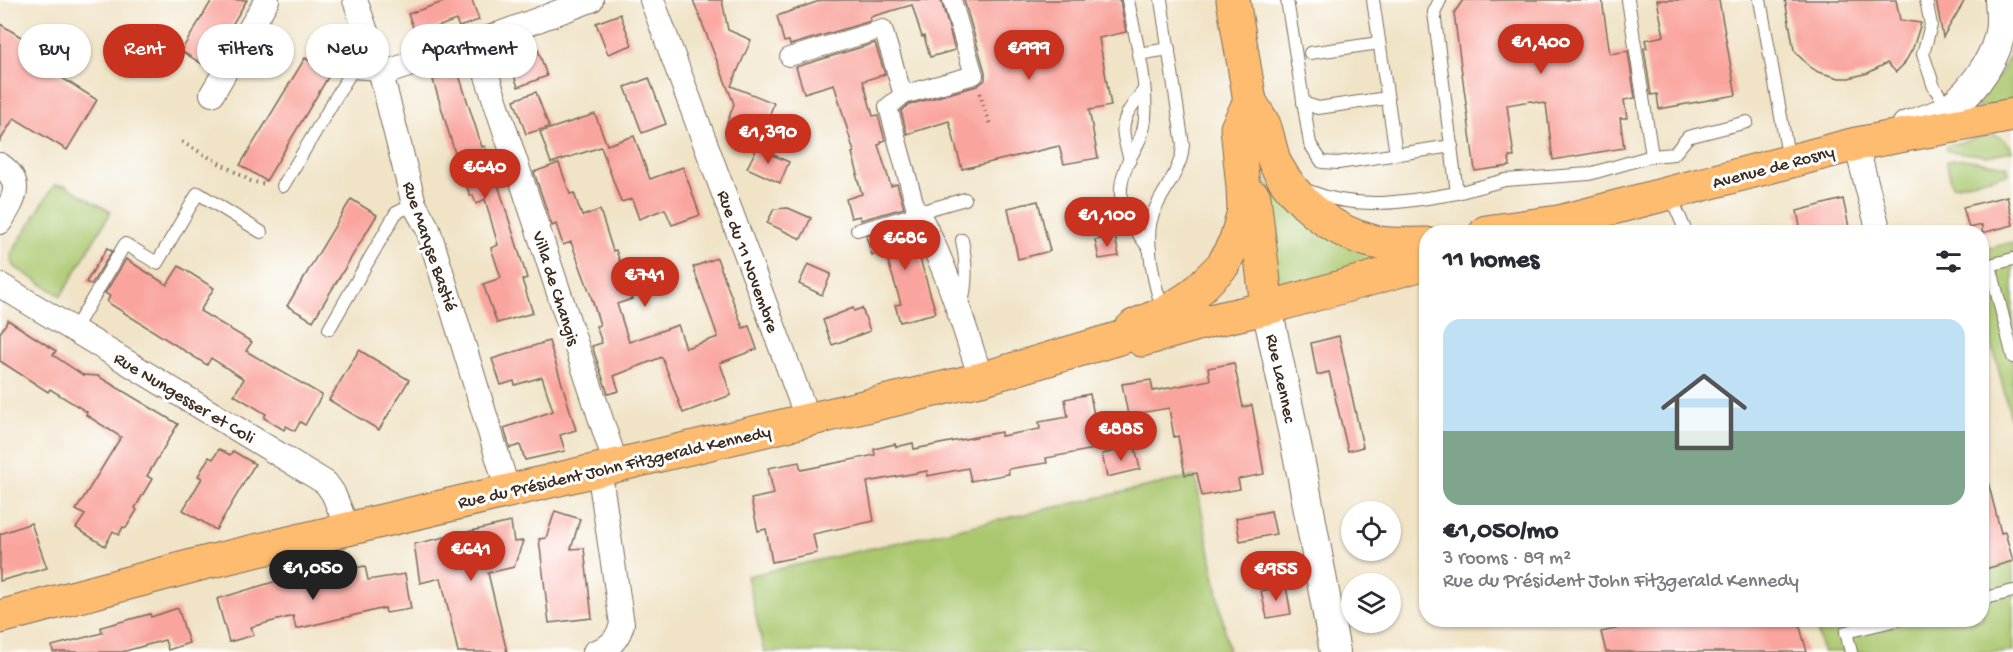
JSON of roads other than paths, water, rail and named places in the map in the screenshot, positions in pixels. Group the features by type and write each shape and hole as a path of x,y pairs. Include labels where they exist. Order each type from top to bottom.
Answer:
{"main road":[{"name":"Rue Laennec","path":"1233,0 1250,101 1246,126 1267,308"},
{"name":"Rue Laennec","path":"1250,101 1264,126 1275,163 1286,181 1304,202 1339,228 1372,241 1419,244"},
{"path":"1123,337 1134,326 1165,313 1200,289 1223,265 1236,240 1244,211 1237,128 1250,101"},
{"name":"Avenue de Rosny","path":"1557,225 1856,144 2013,115"},
{"path":"1123,337 1139,341 1419,265"},
{"path":"1200,289 1232,292 1267,308"},
{"name":"Rue du Président John Fitzgerald Kennedy","path":"0,617 200,564 981,379 1123,337"}],"street":[{"path":"212,94 267,0"},
{"name":"Rue Maryse Bastié","path":"355,0 363,24"},
{"path":"527,24 591,0"},
{"name":"Rue du 11 Novembre","path":"652,0 808,420"},
{"path":"952,0 974,75 903,94 888,107 917,213 928,232 960,315 981,379"},
{"path":"1877,225 1856,144 1941,114 1958,102 1973,85 1990,59 1999,36 2000,0"},
{"path":"789,57 883,29 903,94"},
{"name":"Rue Maryse Bastié","path":"382,78 414,204 428,229 508,491"},
{"name":"Villa de Changis","path":"487,78 608,467 622,619 614,642 606,649 595,652"},
{"path":"0,165 11,175 16,189 11,204 0,222"},
{"name":"Rue Nungesser et Coli","path":"0,285 326,483 333,493 348,529"},
{"name":"Rue Laennec","path":"1267,308 1304,478 1335,652"}],"lane":[{"path":"1128,0 1144,90 1145,122 1123,183 1122,207 1125,215 1150,250"},
{"path":"1161,0 1183,145 1180,162 1152,218 1150,250 1159,300 1165,313"},
{"path":"1287,0 1310,144 1322,162 1338,163 1452,146"},
{"path":"1373,0 1396,154"},
{"path":"1440,0 1434,12 1457,193"},
{"path":"1628,0 1652,156"},
{"path":"1760,0 1790,162"},
{"path":"1926,0 1931,25 1923,54 1934,87 1948,109"},
{"path":"1310,53 1379,43"},
{"path":"1138,54 1169,49"},
{"path":"283,186 347,78"},
{"path":"1130,160 1123,135 1124,122 1128,111 1144,90"},
{"path":"1303,103 1318,108 1388,98"},
{"path":"1286,181 1329,199 1378,204 1457,193 1505,180 1589,174 1652,156 1674,154 1688,137 1747,122"},
{"path":"74,330 125,244 157,263 198,193 261,232"},
{"path":"1670,193 1683,225"},
{"path":"857,230 965,199"},
{"path":"328,328 396,213 414,204"},
{"path":"960,315 966,289 967,264 962,240"},
{"path":"2013,259 1990,265 2013,357"},
{"path":"1989,597 2013,591"},
{"path":"1851,652 1846,632 1867,627"}]}
